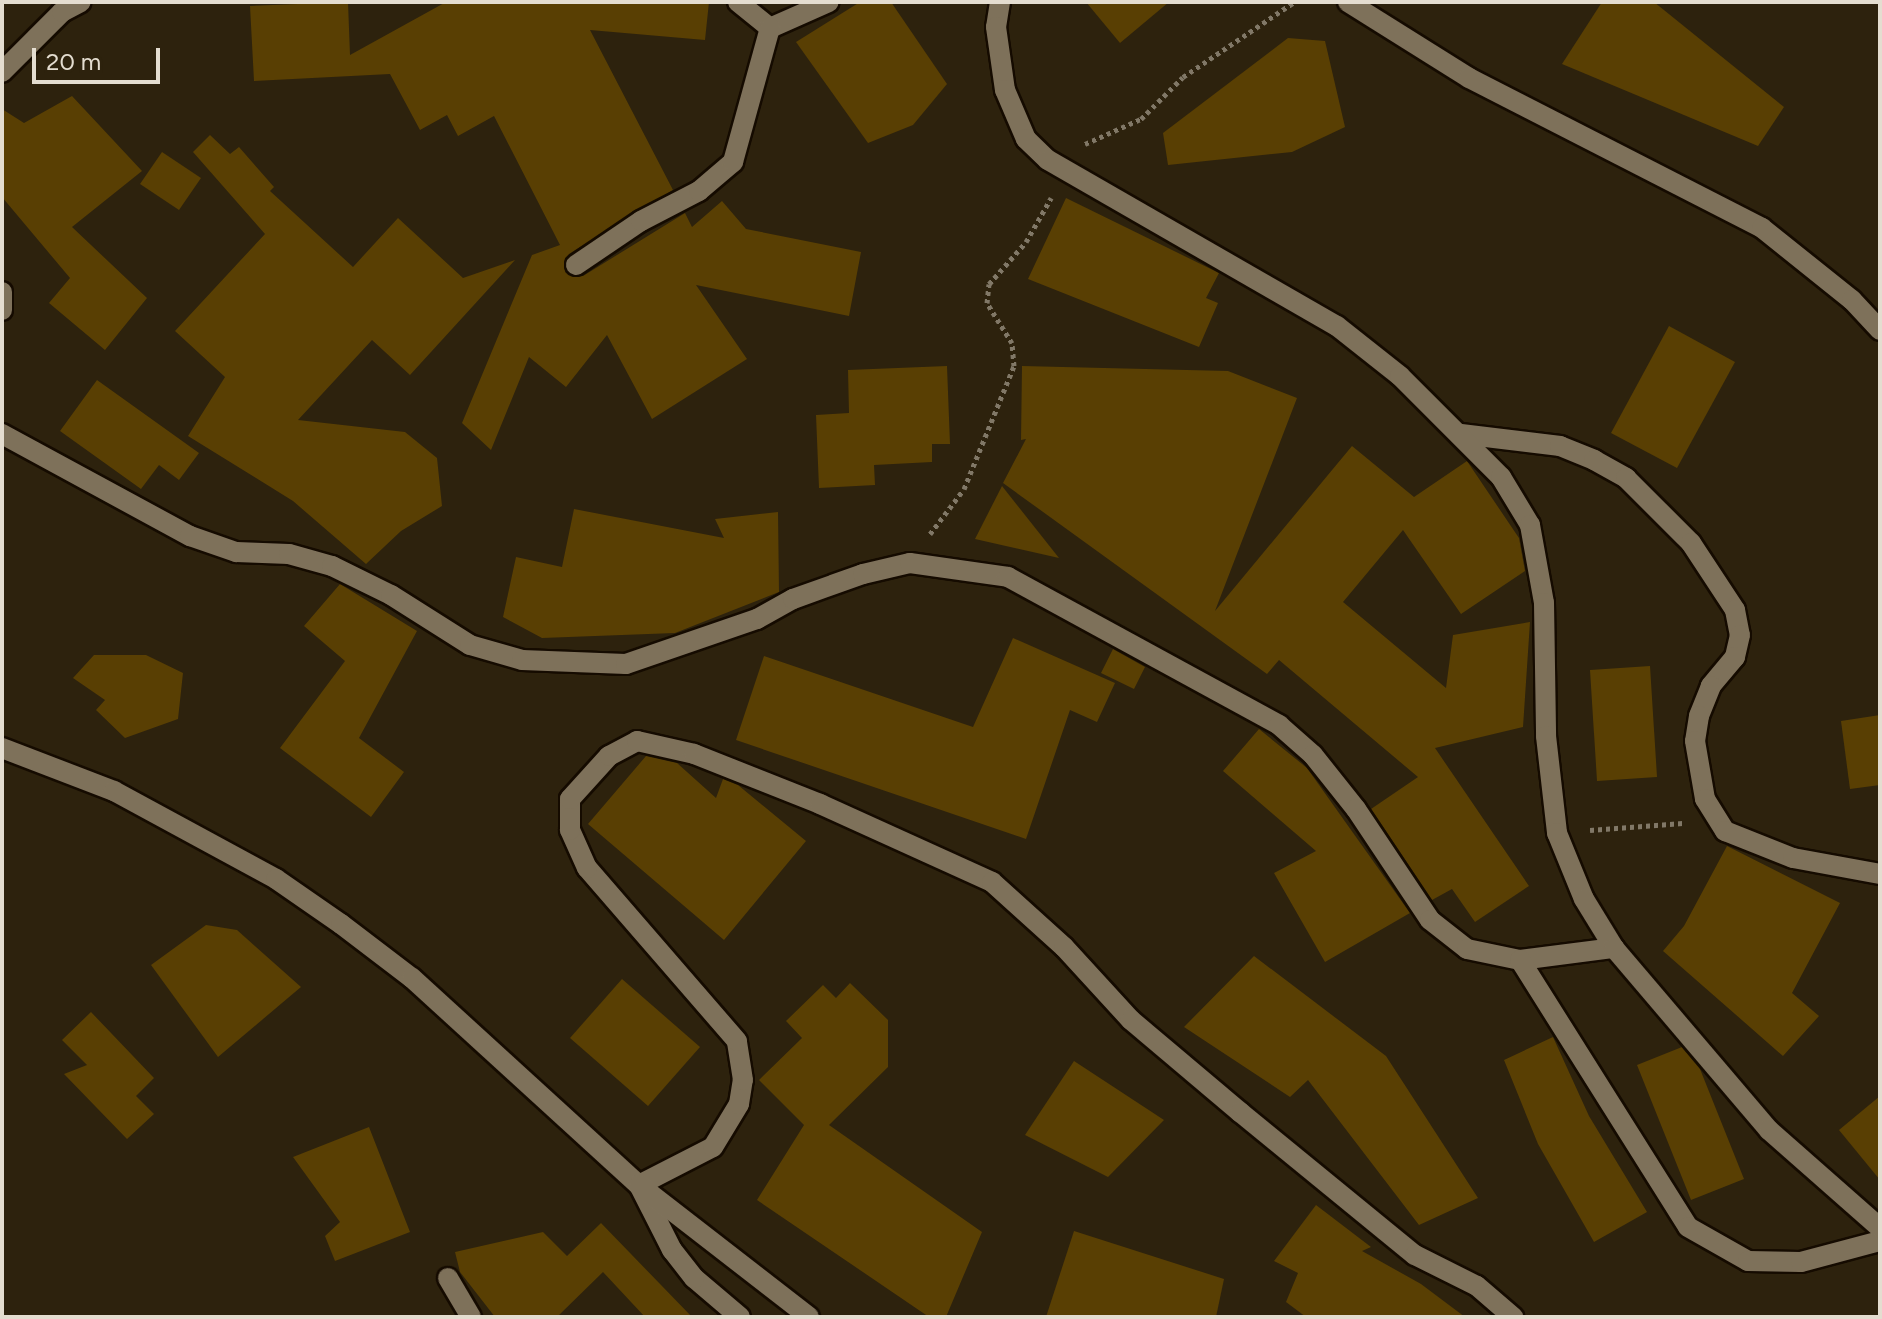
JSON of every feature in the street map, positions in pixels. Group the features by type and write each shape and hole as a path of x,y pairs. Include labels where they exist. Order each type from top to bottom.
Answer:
{"street":[{"path":"2,72 62,12 81,2"},
{"path":"738,2 770,28"},
{"path":"770,28 829,2"},
{"path":"1000,2 996,27 1005,90 1026,139 1048,160 1337,326 1461,434 1501,477 1530,525 1544,603 1546,736 1557,833 1584,899 1614,948 1769,1130 1880,1228"},
{"path":"1348,2 1469,78 1762,228 1852,300 1880,330"},
{"path":"576,265 641,221 699,191 733,162 770,28"},
{"path":"2,292 2,310"},
{"path":"2,434 190,536 236,552 289,554 332,566 391,595 470,645 522,660 626,664 757,619 793,599 863,574 910,563 1008,577 1279,725 1313,755 1356,809 1430,920 1467,949 1520,960 1614,948"},
{"path":"1461,434 1560,446 1594,460 1626,478 1691,543 1735,610 1740,635 1735,657 1711,686 1695,741 1705,799 1725,831 1793,858 1880,874"},
{"path":"639,1185 713,1147 739,1104 743,1080 737,1041 587,868 570,830 570,799 609,756 637,741 694,754 806,798 992,882 1064,947 1131,1020 1240,1112 1415,1255 1477,1286 1513,1317"},
{"path":"2,748 114,791 276,879 341,924 412,978 639,1185 809,1317"},
{"path":"1520,960 1688,1227 1748,1261 1801,1262 1880,1241"},
{"path":"639,1185 672,1250 694,1278 740,1317"},
{"path":"448,1278 471,1317"}],"path":[{"path":"1048,160 1141,119 1183,77 1294,2"},
{"path":"910,563 964,489 1014,366 1012,343 987,303 989,284 1026,242 1066,173"},
{"path":"1557,833 1677,822 1725,831"}],"building":[{"path":"348,2 350,55 446,2 709,2 705,40 590,30 673,190 569,254 565,272 583,276 685,213 692,227 722,201 746,229 861,252 849,316 696,285 747,359 652,419 607,335 566,387 529,357 491,450 462,423 532,255 560,245 494,116 458,136 447,115 420,130 390,74 254,81 250,6"},
{"path":"860,2 891,2 947,84 913,125 868,143 796,42"},
{"path":"1086,2 1169,2 1120,43"},
{"path":"1602,2 1654,2 1784,107 1758,146 1562,64"},
{"path":"1288,38 1325,41 1345,127 1292,152 1168,165 1163,133"},
{"path":"72,96 142,171 72,227 147,298 105,350 49,303 70,278 2,197 2,109 24,123"},
{"path":"210,135 230,154 239,147 274,187 270,191 353,267 398,218 463,278 515,260 410,375 372,340 298,420 405,432 437,458 442,506 401,531 366,564 293,501 188,436 225,377 175,331 265,234 193,152"},
{"path":"162,152 201,178 179,210 140,184"},
{"path":"1066,198 1219,273 1206,298 1218,303 1199,347 1028,279"},
{"path":"1669,326 1735,362 1677,468 1611,433"},
{"path":"947,366 950,444 932,444 932,462 874,465 875,485 819,488 816,415 849,413 848,370"},
{"path":"1022,366 1228,371 1297,398 1215,611 1352,446 1414,497 1467,461 1519,538 1525,571 1461,614 1403,530 1343,602 1446,688 1453,635 1530,622 1523,727 1435,748 1529,886 1475,922 1452,889 1432,900 1371,809 1418,777 1279,660 1267,674 1003,483 1026,439 1021,440"},
{"path":"97,380 199,453 179,480 159,465 141,489 60,431"},
{"path":"1002,486 1059,558 975,539"},
{"path":"574,509 724,538 715,519 778,512 779,592 675,633 542,638 503,617 516,557 562,567"},
{"path":"340,584 417,631 359,738 404,772 371,817 280,748 345,661 304,626"},
{"path":"1013,638 1115,683 1097,722 1070,710 1026,839 736,740 764,656 973,727"},
{"path":"1113,649 1145,667 1134,689 1101,673"},
{"path":"94,655 146,655 183,673 178,719 125,738 96,710 105,700 73,678"},
{"path":"1650,666 1657,777 1597,781 1590,670"},
{"path":"1880,715 1880,785 1850,789 1841,721"},
{"path":"1259,729 1307,768 1410,913 1325,962 1274,873 1316,851 1223,771"},
{"path":"646,756 677,763 716,798 723,779 738,785 806,841 724,940 588,824"},
{"path":"1727,846 1840,903 1792,993 1819,1016 1783,1056 1663,951 1684,926"},
{"path":"206,925 237,930 301,987 218,1057 151,965"},
{"path":"1254,956 1386,1056 1478,1198 1419,1225 1308,1080 1290,1097 1184,1027"},
{"path":"622,979 700,1047 648,1106 570,1038"},
{"path":"850,983 888,1020 888,1067 829,1125 982,1232 946,1317 929,1317 757,1200 804,1125 759,1080 802,1038 786,1021 823,985 836,998"},
{"path":"91,1012 154,1078 136,1096 154,1114 127,1139 64,1074 87,1065 62,1040"},
{"path":"1553,1037 1589,1116 1647,1212 1594,1242 1538,1144 1504,1060"},
{"path":"1682,1047 1700,1069 1744,1179 1691,1200 1637,1065"},
{"path":"1074,1061 1164,1120 1108,1177 1025,1135"},
{"path":"1880,1096 1880,1180 1839,1130"},
{"path":"369,1127 410,1232 335,1261 325,1236 340,1222 293,1157"},
{"path":"1316,1205 1371,1247 1362,1251 1421,1284 1465,1317 1306,1317 1286,1302 1298,1273 1274,1261"},
{"path":"601,1223 692,1317 645,1317 603,1272 557,1317 495,1317 460,1272 455,1252 543,1232 567,1256"},
{"path":"1074,1231 1224,1279 1216,1317 1046,1317"}]}
